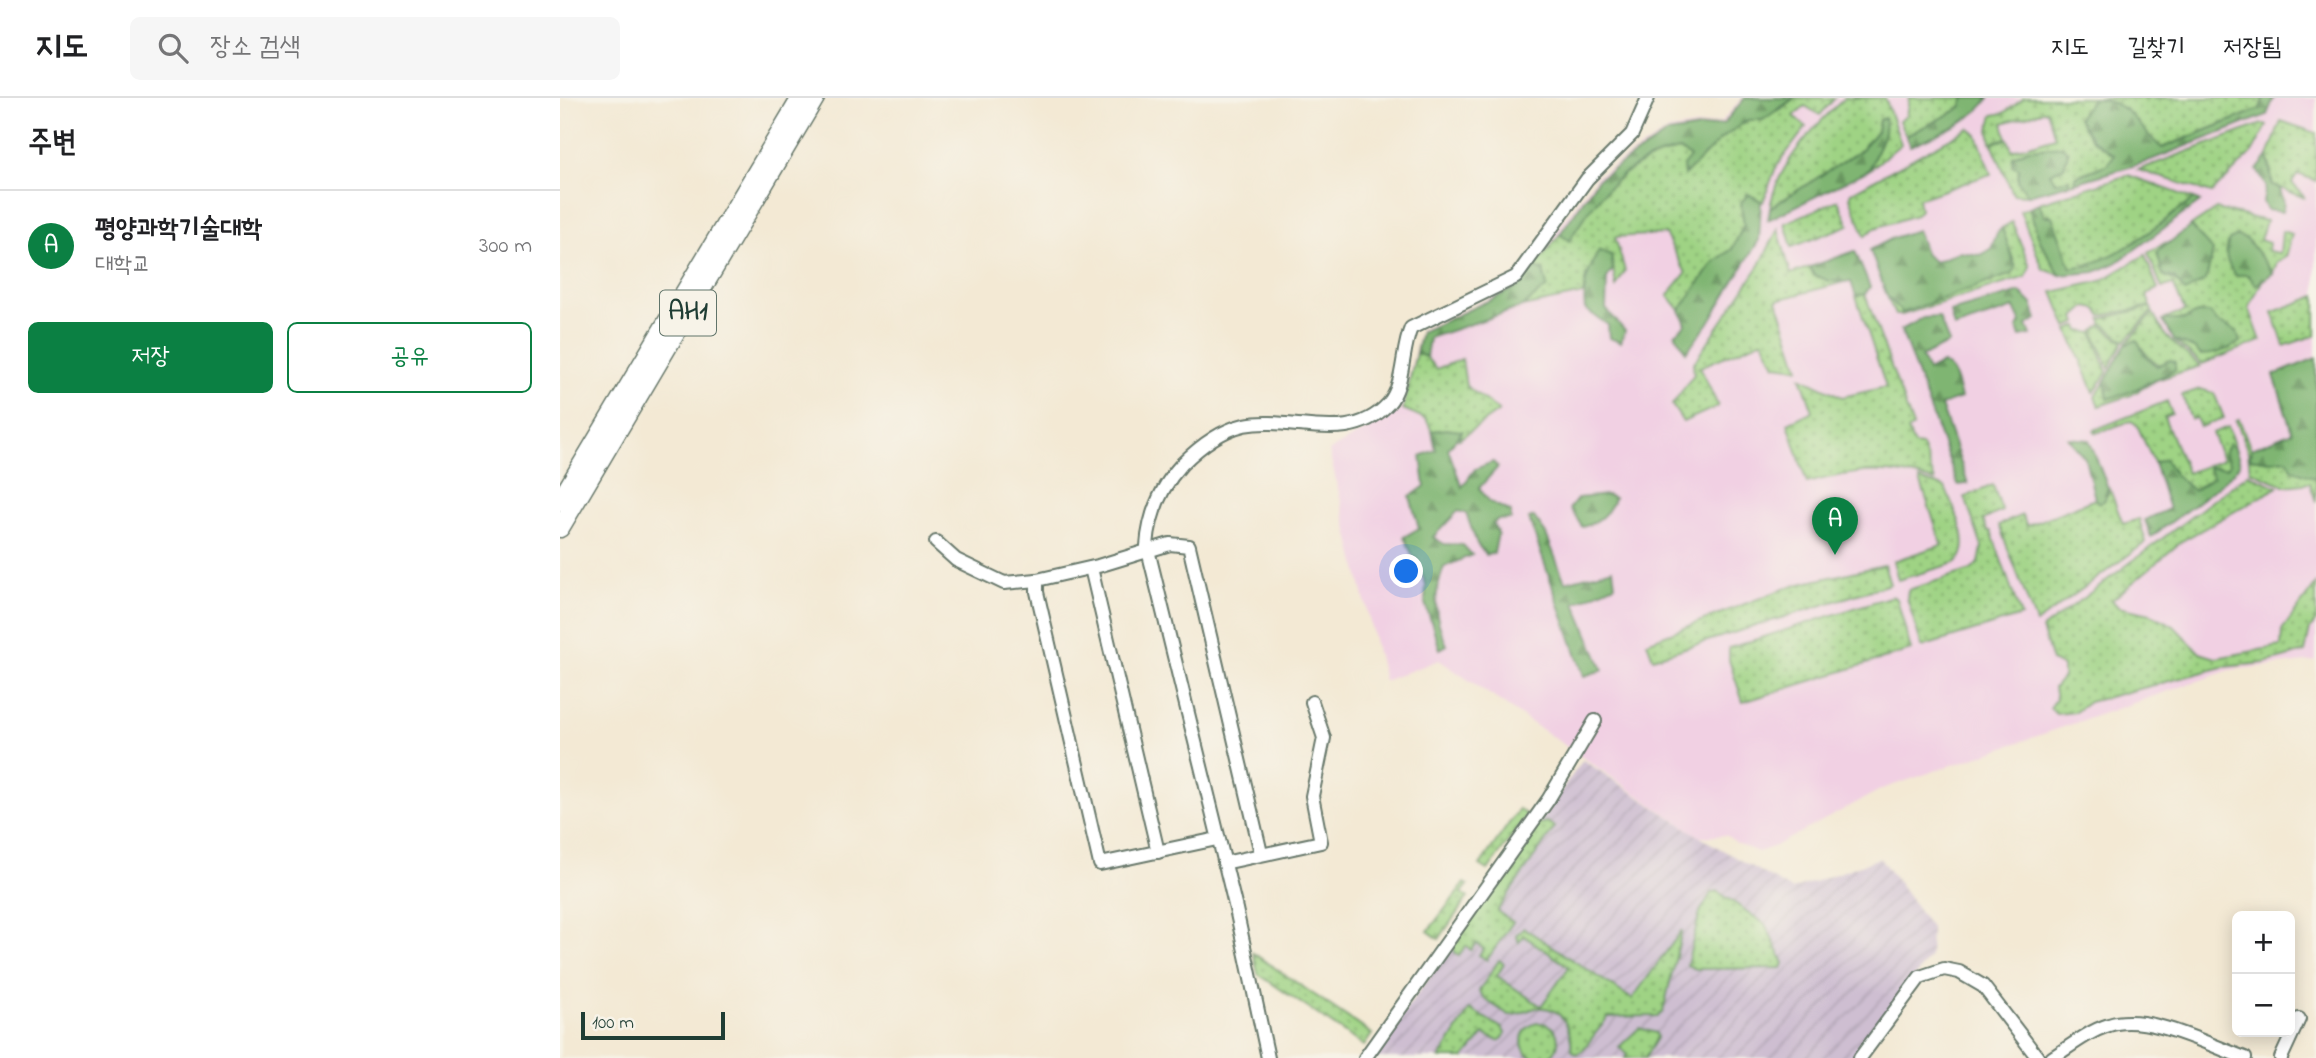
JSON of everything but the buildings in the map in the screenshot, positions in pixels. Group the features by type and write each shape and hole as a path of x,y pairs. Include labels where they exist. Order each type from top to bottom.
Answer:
{"highway":[{"name":"AH1","path":"560,501 801,98"},
{"name":"AH1","path":"560,528 815,98"}],"street":[{"path":"1268,1058 1148,551 1149,524 1158,500 1176,471 1197,448 1228,430 1247,425 1324,429 1353,425 1387,405 1399,380 1403,345 1411,328 1516,277 1587,179 1632,134 1647,98"},
{"path":"936,542 956,560 1004,583 1037,580 1091,568 1170,544 1189,546 1261,853"},
{"path":"1091,568 1158,852"},
{"path":"1037,580 1037,592 1100,864 1217,839"},
{"path":"1224,863 1321,842 1312,796 1324,738 1312,702"},
{"path":"1365,1058 1549,800 1595,720"},
{"path":"1860,1058 1920,977 1944,969 1959,972 1983,986 2038,1058"},
{"path":"2281,1058 2299,1019"},
{"path":"2052,1058 2107,1025 2122,1022 2166,1028 2245,1058"}],"shaded area":[{"path":"1742,98 2316,98 2316,661 2230,670 1882,789 1773,847 1758,852 1738,844 1726,835 1700,837 1439,660 1384,681 1329,451 1400,410 1420,330 1517,285 1597,176 1669,130 1721,122"},
{"path":"1583,760 1700,837 1792,890 1880,858 1931,928 1930,956 1854,1058 1372,1058"}],"green space":[{"path":"1745,98 1794,98 1763,120 1748,120 1721,139 1684,176 1683,166 1690,157 1679,150 1660,155 1627,171 1590,209 1569,241 1560,234 1598,179 1668,133 1723,124"},
{"path":"1794,98 1835,98 1820,115 1805,106 1794,116 1806,127 1776,167 1763,202 1748,194 1741,203 1744,225 1732,249 1714,262 1680,310 1668,295 1686,273 1665,234 1615,237 1625,271 1616,287 1611,255 1586,275 1583,294 1522,307 1547,286 1543,270 1533,268 1560,234 1569,240 1602,195 1628,172 1660,155 1680,150 1691,157 1748,119 1782,109"},
{"path":"1845,98 1885,98 1901,144 1869,170 1884,133 1884,118 1879,120 1877,131 1861,150 1770,208 1788,162 1821,121"},
{"path":"1909,98 1965,99 1961,108 1906,136 1899,121 1906,116"},
{"path":"1965,98 1989,98 1973,115 1910,146 1906,136 1961,108"},
{"path":"2024,98 2093,98 2078,118 2092,139 2114,155 2108,164 2076,176 2074,183 2069,184 2069,180 2055,182 2049,172 2063,146 2048,148 2019,168 2018,181 2028,195 2013,194 1992,143 2008,139 2012,150 2055,137 2047,110 2003,123 2007,138 1991,142 1989,129 1993,115 2004,113"},
{"path":"2093,98 2126,110 2162,148 2260,109 2263,98 2274,98 2267,115 2143,163 2074,183 2075,177 2108,164 2114,155 2092,139 2078,118"},
{"path":"2095,98 2264,99 2260,109 2161,148 2126,112 2118,106"},
{"path":"1885,118 1884,133 1869,170 1768,220 1770,208 1861,150 1877,131 1879,120"},
{"path":"2281,121 2316,133 2316,181 2298,174 2292,183 2305,198 2273,185 2268,156"},
{"path":"2262,124 2267,126 2252,153 2212,193 2138,170"},
{"path":"1969,128 1977,135 1991,174 1918,199 1920,210 1916,215 1875,228 1865,236 1850,198 1852,192"},
{"path":"2063,146 2068,153 2064,167 2050,173 2055,182 2069,179 2069,184 2028,195 2018,181 2019,168 2012,165 2013,156 2028,149"},
{"path":"2268,156 2272,185 2280,189 2284,203 2282,212 2267,210 2263,202 2266,186 2257,170"},
{"path":"2128,175 2194,199 2121,250 2105,258 2071,268 2052,217 2044,216 2039,203"},
{"path":"1748,194 1761,201 1759,240 1708,324 1686,352 1675,334 1686,324 1680,310 1714,262 1732,249 1744,225 1741,203"},
{"path":"2194,199 2200,202 2116,263 2095,272 2060,275 2040,241 2029,207 2039,203 2044,216 2052,216 2071,268 2105,258 2121,250"},
{"path":"1838,200 1849,225 1792,247 1785,223"},
{"path":"2029,207 2040,241 2060,275 2043,269 2020,211"},
{"path":"2216,209 2266,221 2260,240 2269,243 2268,251 2280,253 2282,231 2292,234 2286,257 2277,262 2273,273 2247,239 2248,275 2263,279 2249,308 2261,341 2202,364 2174,340 2194,348 2201,354 2229,349 2182,320 2163,320 2185,311 2173,284 2162,288 2148,253 2166,242 2157,252 2163,275 2181,284 2195,230 2191,226"},
{"path":"2012,222 2030,266 2026,277 1895,315 1887,296 1902,312 2012,274 2016,268 2002,228"},
{"path":"2191,226 2213,251 2206,280 2185,292 2174,278 2163,275 2157,252"},
{"path":"2002,228 2016,268 2012,274 1902,313 1887,296 1870,250 1917,230 1926,255 1935,262 1959,252 1980,255 1991,249 1997,233"},
{"path":"1778,229 1791,274 1810,267 1814,276 1844,282 1777,300 1799,368 1775,365 1763,340 1700,367 1718,406 1683,422 1672,405 1694,374 1693,364 1760,265"},
{"path":"2238,236 2247,239 2273,273 2256,285 2248,275 2235,275 2228,262 2226,254 2229,240"},
{"path":"1599,250 1611,255 1613,269 1607,278 1606,309 1625,331 1621,342 1609,338 1608,325 1585,309 1587,279"},
{"path":"1855,251 1870,287 1865,294 1856,296 1851,282 1829,281 1814,275 1810,267"},
{"path":"2145,255 2158,289 2146,294 2151,306 2101,316 2097,309 2086,307 2075,317 2077,323 2067,327 2053,292 2101,281"},
{"path":"1533,268 1543,270 1547,287 1522,307 1429,338 1426,357 1416,353 1421,332 1518,287"},
{"path":"2020,292 2032,304 2037,319 2027,325 2031,335 2020,337 2017,328 2021,323 2014,308 1954,328 1950,312"},
{"path":"1865,294 1913,427 1908,431 1914,445 1922,446 1935,481 1901,474 1871,472 1841,475 1807,483 1788,423 1813,411 1801,377 1842,397 1886,387 1856,296"},
{"path":"2316,296 2316,335 2284,346 2273,312"},
{"path":"2151,307 2152,311 2125,341 2102,323 2101,319"},
{"path":"2153,313 2166,336 2200,366 2157,380 2131,395 2099,406 2095,397 2105,381 2108,399 2132,391 2175,370 2152,360 2137,340 2125,345"},
{"path":"2197,313 2210,313 2217,322 2237,331 2240,342 2222,352 2201,355 2194,348 2174,340 2163,320 2182,320"},
{"path":"1939,317 1949,343 1921,357 1928,371 1943,363 1955,378 1961,398 1941,405 1968,484 1958,485 1901,330 1923,318"},
{"path":"2101,325 2123,342 2109,368 2094,332"},
{"path":"2078,326 2080,331 2093,333 2107,372 2094,392 2068,330"},
{"path":"2137,340 2145,355 2157,366 2170,360 2175,362 2175,370 2132,391 2108,399 2105,381 2125,345"},
{"path":"1416,353 1426,357 1436,369 1462,359 1466,386 1499,411 1458,440 1462,432 1446,429 1432,431 1426,419 1403,409"},
{"path":"2316,358 2316,478 2293,470 2287,459 2270,461 2250,458 2251,449 2292,432 2274,375"},
{"path":"2200,389 2214,393 2224,418 2200,427 2196,418 2191,419 2182,395"},
{"path":"2167,401 2172,414 2164,417 2187,473 2222,460 2212,433 2228,427 2235,448 2229,444 2231,464 2226,468 2209,467 2213,477 2193,491 2175,475 2165,459 2154,463 2137,425 2131,421 2096,433 2094,430"},
{"path":"2239,419 2251,449 2250,458 2270,461 2287,459 2316,478 2316,502 2310,483 2286,486 2250,471 2248,452 2236,420"},
{"path":"1432,431 1462,431 1448,449 1462,487 1475,469 1493,462 1498,467 1479,488 1490,502 1511,512 1511,519 1497,520 1493,524 1498,533 1494,553 1486,555 1477,544 1466,513 1458,511 1433,537 1444,544 1463,545 1472,555 1444,567 1440,577 1436,606 1439,625 1447,645 1440,649 1425,603 1426,584 1404,537 1419,528 1410,497 1425,486 1421,456 1436,450"},
{"path":"2068,438 2089,440 2108,488 2105,500 2100,503 2095,499 2085,458"},
{"path":"2229,444 2235,448 2240,463 2235,470 2151,537 2145,520 2169,509 2154,463 2165,459 2175,475 2194,491 2213,477 2208,467 2226,468 2230,464 2223,454"},
{"path":"2248,474 2278,487 2182,541 2112,600 2118,607 2151,614 2174,626 2200,653 2216,658 2281,646 2282,630 2316,584 2316,621 2310,629 2305,652 2264,663 2223,667 2089,702 2075,712 2056,714 2050,708 2056,699 2054,688 2063,677 2063,667 2052,661 2042,629"},
{"path":"1920,480 1945,487 1961,527 1964,547 1955,563 1898,580 1893,561 1942,545"},
{"path":"1993,485 2002,511 1983,520 1988,531 1991,531 2021,616 1922,647 1907,598 1908,590 1971,570 1979,563 1982,547 1965,497"},
{"path":"2109,487 2123,524 2139,519 2146,542 2036,623 1999,525 2022,515 2027,526 2095,499 2100,503 2108,494"},
{"path":"1607,495 1614,498 1606,513 1582,527 1570,508 1578,498"},
{"path":"1534,517 1546,534 1565,582 1613,569 1615,585 1575,603 1603,670 1584,676 1529,519"},
{"path":"1884,565 1890,584 1653,658 1647,642 1791,586"},
{"path":"1892,596 1897,599 1911,650 1743,702 1729,660 1729,648"},
{"path":"1519,809 1527,815 1488,870 1480,865"},
{"path":"1547,822 1555,827 1497,911 1513,922 1487,960 1479,955 1484,949 1476,943 1471,950 1466,946 1459,956 1454,952 1454,944 1537,824"},
{"path":"1465,883 1468,885 1462,893 1468,897 1439,939 1428,931"},
{"path":"1717,891 1765,924 1784,963 1782,968 1695,969 1687,965 1700,912 1711,893"},
{"path":"1524,928 1632,999 1682,930 1663,1012 1658,1016 1608,1017 1582,1051 1576,1054 1572,1050 1570,1034 1564,1020 1553,1010 1536,1008 1509,1015 1486,1000 1479,991 1499,960 1504,964 1497,976 1541,1006 1569,967 1524,936 1519,942 1516,935"},
{"path":"1253,953 1372,1034 1364,1046 1258,974"},
{"path":"1470,1009 1502,1028 1505,1033 1503,1038 1498,1041 1484,1034 1464,1058 1440,1058"},
{"path":"1540,1023 1552,1029 1558,1041 1552,1053 1540,1059 1528,1053 1522,1041 1528,1029"},
{"path":"1639,1028 1656,1033 1657,1038 1645,1058 1625,1058 1627,1054 1619,1047"}],"place":[{"name":"평양과학기술대학","path":"1835,555"}]}
